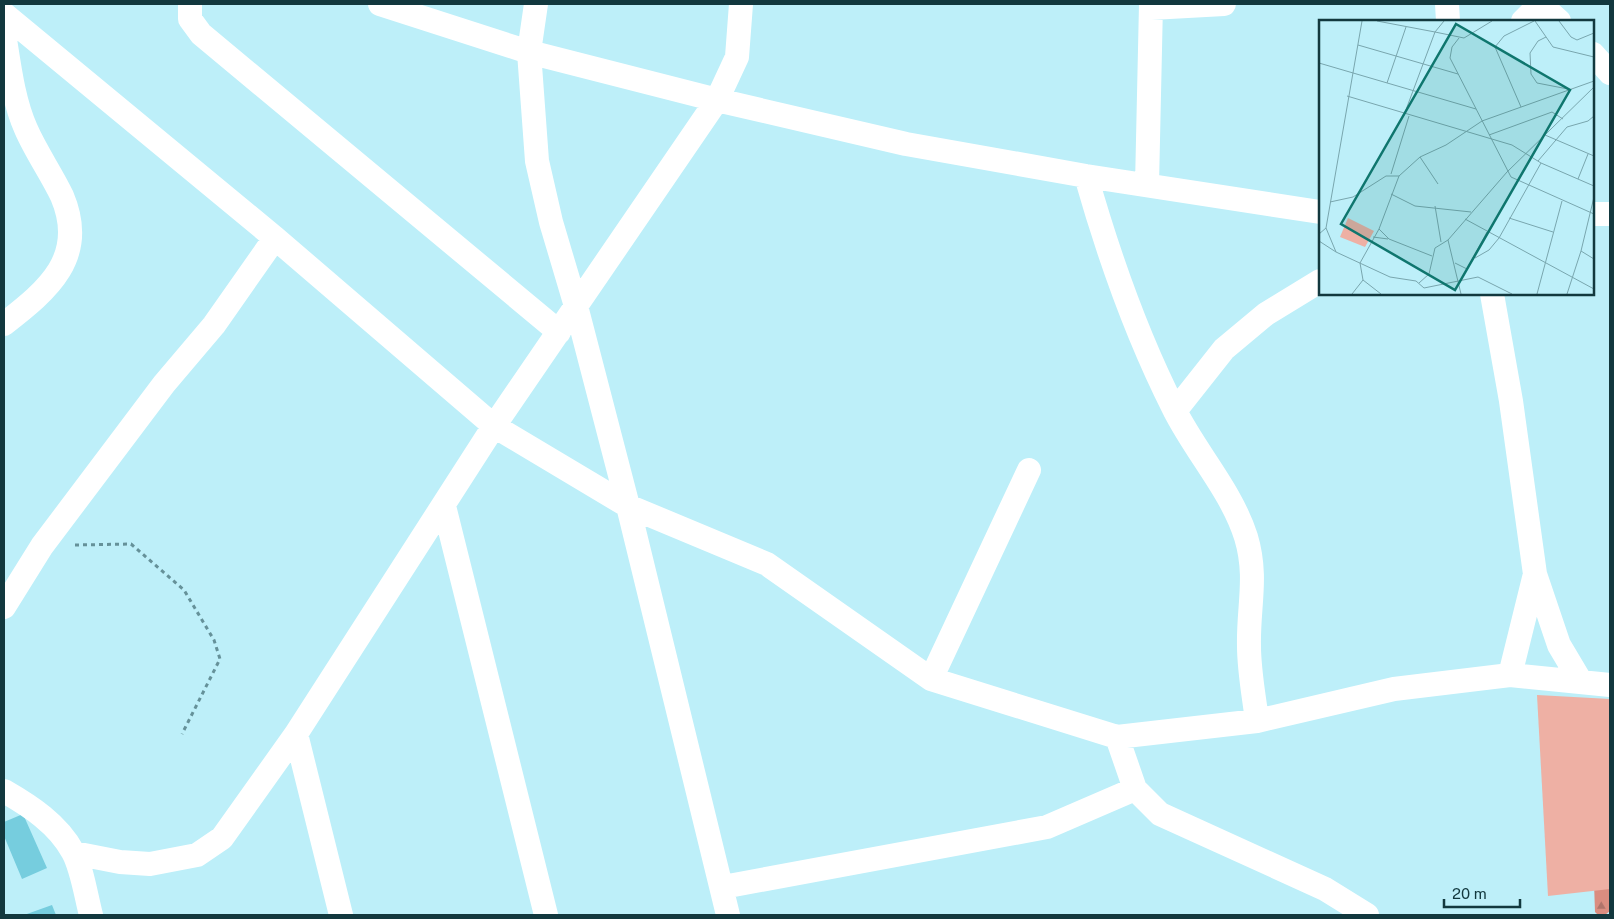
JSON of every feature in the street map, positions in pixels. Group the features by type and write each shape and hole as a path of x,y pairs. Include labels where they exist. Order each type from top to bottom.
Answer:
{"street":[{"path":"190,4 190,19 201,34 559,332"},
{"path":"380,4 529,52 717,100 906,144 1086,176 1319,212"},
{"path":"536,4 529,52 537,161 551,222 576,306 628,506 723,887 728,915"},
{"path":"74,852 120,862 150,864 197,855 222,838 296,734 494,426 717,100 737,57 741,4"},
{"path":"1147,185 1151,6 1224,4"},
{"path":"1447,4 1448,20"},
{"path":"1524,20 1540,4 1558,20"},
{"path":"4,14 275,238 494,426 628,506 767,564 931,679 1117,737 1257,721 1394,689 1510,675 1610,685"},
{"path":"4,33 11,77 25,128 62,197 71,226 68,256 44,292 4,324"},
{"path":"1594,55 1610,73"},
{"path":"1086,176 1104,241 1139,336 1175,411 1229,498 1246,537 1253,571 1249,646 1257,721"},
{"path":"1594,214 1610,214"},
{"path":"4,607 42,546 164,384 214,325 275,238"},
{"path":"1175,411 1224,349 1266,314 1319,282"},
{"path":"1492,295 1511,401 1535,574 1559,645 1581,682"},
{"path":"931,679 1029,470"},
{"path":"444,506 546,915"},
{"path":"1510,675 1535,574"},
{"path":"296,734 341,915"},
{"path":"1117,737 1135,789 1160,814 1325,889 1367,915"},
{"path":"723,887 1047,827 1135,789"},
{"path":"4,791 28,804 57,828 74,852 91,915"}],"path":[{"path":"42,546 130,544 184,590 214,640 220,659 182,734"}],"green space":[{"path":"1610,871 1610,911 1605,915 1598,915 1595,912 1594,883"}],"shaded area":[{"path":"1537,695 1610,699 1610,889 1548,896"}],"building":[{"path":"23,814 47,868 22,879 4,836 4,822"},
{"path":"52,905 56,915 24,915"}]}
